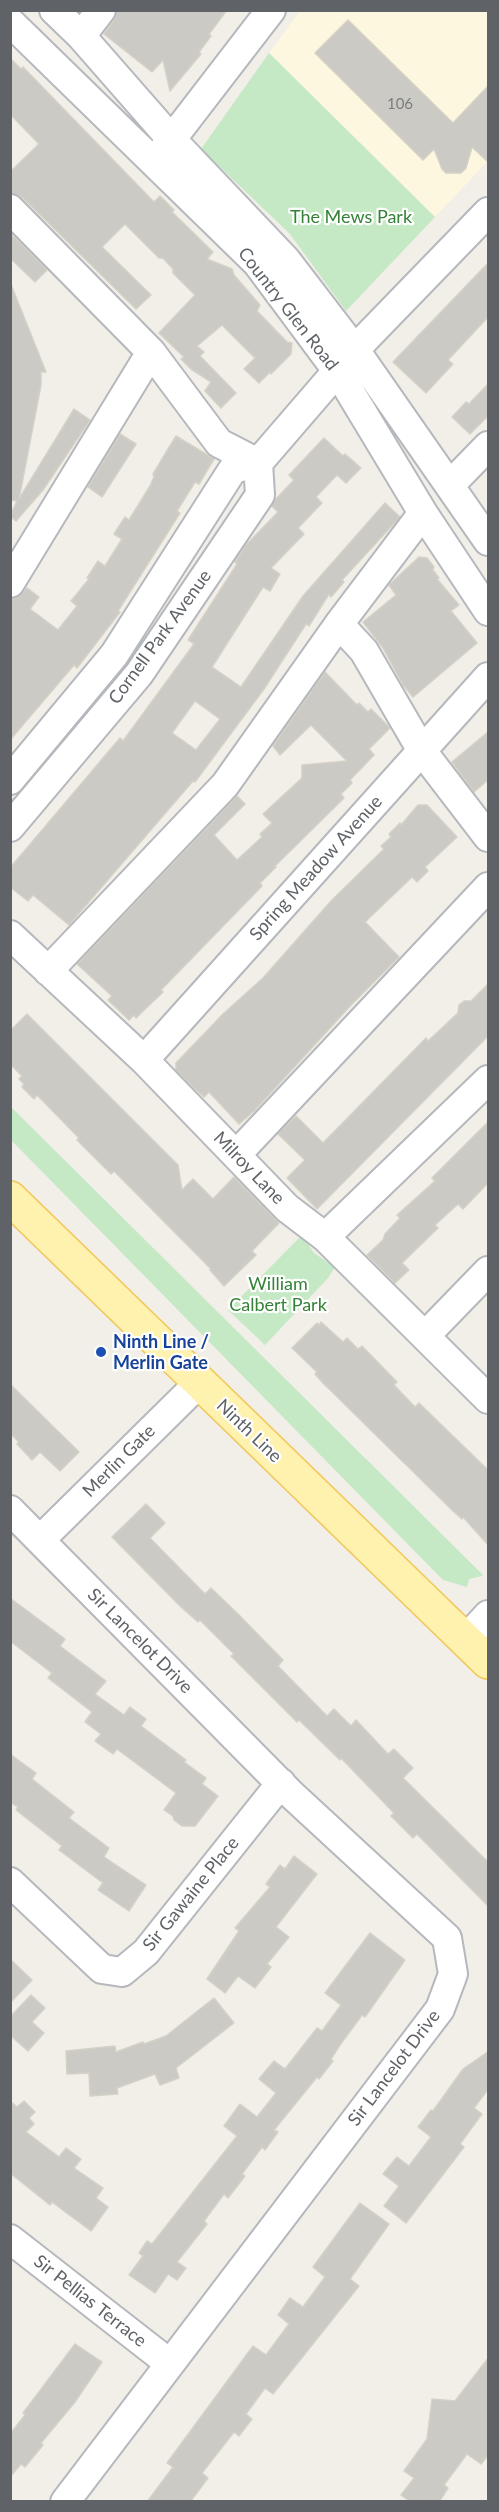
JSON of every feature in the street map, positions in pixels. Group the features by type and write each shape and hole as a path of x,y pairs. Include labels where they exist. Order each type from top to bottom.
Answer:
{"main road":[{"name":"Ninth Line","path":"10,1198 489,1662"}],"street":[{"name":"Country Glen Road","path":"54,10 81,36 172,140 286,260 346,361 423,513 489,612"},
{"path":"81,36 101,10"},
{"path":"153,161 172,140 271,10"},
{"name":"Country Glen Road","path":"10,22 257,263 346,361 451,484 489,541"},
{"path":"10,208 152,352 219,443 258,463"},
{"name":"Cornell Park Avenue","path":"10,780 114,655 233,469 258,463 346,361 489,212"},
{"path":"10,583 152,352"},
{"path":"451,484 489,446"},
{"name":"Cornell Park Avenue","path":"10,827 139,674 260,495 258,463"},
{"path":"48,971 225,785 339,624 423,513"},
{"path":"339,624 364,651 422,751 489,837"},
{"name":"Spring Meadow Avenue","path":"144,1060 489,677"},
{"path":"237,1154 489,887"},
{"name":"Milroy Lane","path":"10,935 144,1060 287,1208 325,1238 489,1399"},
{"path":"325,1238 489,1080"},
{"path":"425,1336 489,1270"},
{"name":"Merlin Gate","path":"40,1540 199,1383"},
{"name":"Sir Lancelot Drive","path":"10,1510 281,1784 447,1938 453,1974 440,2009 65,2502"},
{"path":"465,1640 489,1615"},
{"name":"Sir Gawaine Place","path":"10,1882 102,1969 122,1972 146,1952 281,1784"},
{"name":"Sir Pellias Terrace","path":"10,2239 169,2363"}],"shaded area":[{"path":"300,11 488,11 488,161 435,217 269,53"}],"green space":[{"name":"The Mews Park","path":"269,53 435,217 346,311 290,234 201,149"},
{"path":"11,1107 483,1575 469,1579 467,1587 443,1580 11,1140"},
{"name":"William Calbert Park","path":"302,1235 314,1253 335,1267 328,1278 265,1345 228,1310"}],"building":[{"path":"117,10 227,10 209,34 211,36 199,52 201,54 170,91 163,60 152,72 104,34 114,20"},
{"path":"348,20 453,123 489,85 489,163 472,147 466,168 461,173 446,173 434,149 423,160 315,53"},
{"path":"10,58 21,69 23,67 154,202 160,196 174,210 172,212 213,252 207,259 232,269 234,275 260,305 257,311 287,342 292,343 291,354 271,374 270,372 259,383 244,369 255,358 222,325 197,346 204,352 200,356 236,393 221,408 205,391 211,382 191,369 181,359 184,357 159,333 195,295 173,273 173,269 163,258 159,258 125,224 102,247 151,295 136,309 22,197 10,193 10,172 39,144 10,114"},
{"path":"10,233 47,270 35,282 10,258"},
{"path":"489,262 489,316 448,360 453,364 426,393 393,362"},
{"path":"10,282 46,372 41,372 41,385 19,499 74,409 90,420 43,490 16,521 10,516 17,501 10,500"},
{"path":"489,383 489,415 470,434 452,417 466,402 469,404"},
{"path":"120,434 136,444 102,497 88,487"},
{"path":"176,436 214,459 199,484 195,482 177,511 180,513 118,611 120,612 77,668 74,665 10,740 10,600 18,597 27,588 39,597 30,609 58,630 77,606 71,601 89,579 87,578 98,561 105,566 122,539 114,534 125,517 129,520"},
{"path":"324,438 343,456 345,454 361,468 346,483 337,475 316,497 322,503 298,528 304,534 271,568 280,574 270,591 263,587 212,667 241,687 303,596 385,503 400,517 342,580 344,582 331,597 329,594 309,626 306,624 264,689 195,782 193,781 69,925 33,895 28,901 10,887 10,868 120,738 123,741 194,644 188,640 237,564 235,562 246,545 278,512 272,506 294,480 289,475","holes":["195,701 220,719 196,750 172,733"]},
{"path":"419,557 427,558 434,567 433,570 439,578 437,579 459,605 451,611 477,643 413,697 403,685 383,648 363,622 396,595 389,585"},
{"path":"325,672 357,705 359,703 368,712 371,709 390,728 369,749 374,755 350,780 352,783 341,794 344,798 275,866 260,883 262,886 161,990 163,992 136,1018 134,1015 129,1020 108,1000 112,996 77,964 237,796 245,804 214,835 237,860 262,837 260,834 272,823 263,814 302,778 302,765 347,761 311,725 280,755 273,746"},
{"path":"489,731 489,779 474,792 452,762"},
{"path":"418,805 427,805 457,837 425,867 428,871 417,882 412,877 365,922 399,957 353,1003 254,1111 239,1124 209,1092 204,1097 192,1086 176,1070 176,1063 223,1014 263,978 331,901 384,849 381,846 391,837 389,834 400,823 401,825"},
{"path":"489,983 489,1035 317,1209 287,1178 305,1160 278,1134 296,1116 323,1143 426,1038 428,1041 458,1013 459,1005 464,1001 471,1001"},
{"path":"27,1014 178,1165 182,1190 193,1179 213,1199 234,1177 279,1223 252,1251 256,1255 224,1286 211,1269 114,1171 111,1174 77,1140 79,1138 37,1095 34,1099 22,1087 24,1084 19,1079 22,1076 10,1064 10,1031"},
{"path":"489,1121 489,1182 463,1209 458,1204 435,1225 438,1228 402,1263 409,1270 395,1283 367,1255 383,1240 385,1234 400,1218 397,1215 435,1181 432,1178"},
{"path":"321,1322 343,1342 347,1338 358,1349 362,1346 397,1382 394,1385 415,1407 419,1403 489,1471 489,1546 463,1517 462,1519 453,1511 323,1383 315,1374 317,1372 292,1348 317,1323 319,1325"},
{"path":"10,1384 79,1452 60,1471 40,1452 32,1460 10,1433"},
{"path":"146,1504 165,1523 150,1538 205,1594 211,1588 239,1615 283,1660 278,1666 327,1716 334,1709 351,1726 356,1720 388,1754 394,1749 413,1768 403,1778 489,1863 489,1907 417,1834 413,1838 391,1816 394,1813 341,1758 340,1760 299,1720 297,1722 231,1656 234,1654 200,1620 198,1622 180,1606 112,1537"},
{"path":"10,1598 65,1639 60,1646 106,1681 95,1694 124,1715 130,1707 146,1719 141,1726 206,1778 202,1784 218,1796 195,1826 182,1826 164,1810 176,1793 117,1749 113,1754 95,1741 101,1734 85,1722 92,1712 48,1678 52,1673 10,1641"},
{"path":"10,1754 36,1773 32,1779 74,1812 69,1818 109,1848 104,1857 146,1885 129,1911 98,1890 103,1883 59,1850 62,1846 16,1810 18,1807 10,1802"},
{"path":"294,1856 317,1874 276,1927 289,1937 267,1964 271,1967 255,1988 238,1976 225,1993 207,1979 239,1931 235,1928 270,1887 266,1884 280,1865 285,1869"},
{"path":"370,1933 405,1960 365,2017 362,2015 340,2045 331,2059 333,2061 274,2130 278,2132 265,2150 262,2147 242,2174 245,2176 228,2198 224,2194 204,2221 207,2224 177,2262 186,2268 177,2280 168,2274 155,2293 129,2275 143,2256 139,2253 147,2241 152,2244 237,2136 224,2126 240,2104 257,2117 276,2093 259,2079 274,2061 285,2069 317,2028 322,2031 341,2005 325,1993"},
{"path":"10,1959 32,1980 10,2003"},
{"path":"31,1995 45,2008 32,2022 44,2033 28,2051 10,2035 10,2017"},
{"path":"214,1998 234,2023 176,2068 179,2078 160,2085 155,2074 117,2088 118,2094 90,2096 89,2073 67,2074 66,2051 115,2046 116,2052 143,2042 144,2044 166,2036"},
{"path":"489,2051 489,2088 474,2108 482,2114 460,2144 464,2147 406,2223 384,2206 399,2186 383,2174 397,2157 409,2166 431,2137 418,2127 431,2110 433,2111 463,2069"},
{"path":"10,2101 17,2107 24,2101 35,2112 29,2118 34,2124 26,2132 59,2157 66,2148 81,2159 74,2168 103,2188 96,2198 108,2207 91,2231 52,2202 50,2205 10,2173"},
{"path":"360,2203 389,2224 350,2279 359,2286 273,2394 265,2388 246,2414 252,2419 239,2436 234,2432 202,2473 208,2478 190,2502 147,2502 173,2467 167,2463 253,2346 266,2355 289,2324 278,2315 290,2298 303,2307 325,2277 313,2267"},
{"path":"75,2344 102,2362 75,2402 41,2443 43,2445 25,2467 21,2464 10,2477 10,2434"},
{"path":"489,2357 489,2454 481,2464 467,2454 444,2485 448,2488 439,2502 411,2502 401,2495 414,2478 404,2471 427,2439 432,2399 455,2401"}],"place":[{"name":"Ninth Line / Merlin Gate","path":"101,1352"}]}
